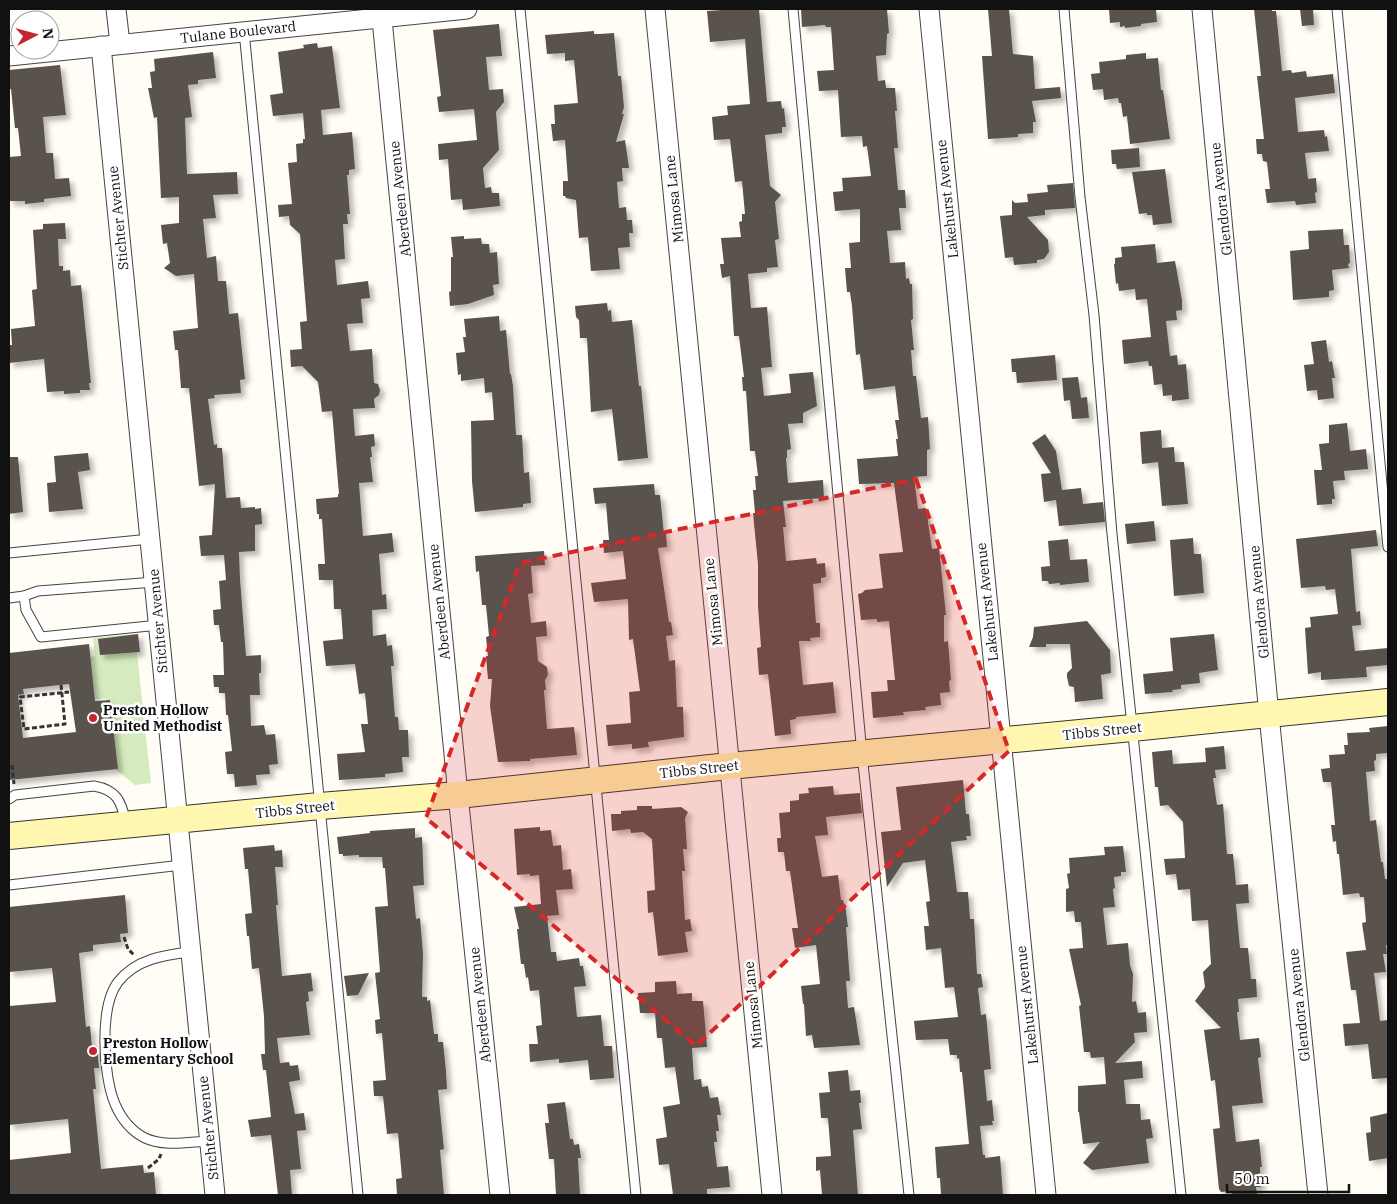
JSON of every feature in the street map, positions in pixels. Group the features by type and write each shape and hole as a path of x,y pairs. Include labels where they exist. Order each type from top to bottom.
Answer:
{"street":[{"path":"116,9 120,44"},
{"name":"Tulane Boulevard","path":"9,56 244,32 381,14 468,9"},
{"name":"Mimosa Lane","path":"655,9 772,1195"},
{"name":"Lakehurst Avenue","path":"929,9 1046,1195"},
{"name":"Glendora Avenue","path":"1202,9 1269,715 1318,1195"},
{"name":"Aberdeen Avenue","path":"381,14 458,795 500,1195"},
{"name":"Stichter Avenue","path":"101,46 215,1195"},
{"name":"Tibbs Street","path":"9,836 320,806 458,795 729,766 1388,702"}],"lane":[{"path":"520,9 636,1195"},
{"path":"793,9 862,754 909,1195"},
{"path":"1064,9 1080,197 1094,315 1111,525 1181,1195"},
{"path":"1337,9 1388,547"},
{"path":"244,32 358,1195"},
{"path":"9,553 151,539"},
{"path":"9,598 24,596 38,591 155,582"},
{"path":"24,596 26,610 41,637 159,625"},
{"path":"12,797 94,786 106,788 115,793 122,805 127,825"},
{"path":"9,885 182,865"},
{"path":"190,952 158,956 144,961 119,980 111,993 105,1023 108,1067 115,1105 122,1119 133,1130 145,1138 158,1142 174,1143 209,1140"}],"path":[{"path":"61,685 62,692 65,724 24,729 20,697 62,692 70,692"},
{"path":"12,765 12,797"},
{"path":"124,937 128,949 132,954 139,957 135,960"},
{"path":"148,1168 159,1159 162,1151 156,1150"}],"highlighted area":[{"path":"916,479 1009,751 696,1046 426,818 520,563"}],"green space":[{"path":"135,634 151,783 135,785 115,769 106,699 90,699 86,658 95,656 93,638"}],"building":[{"path":"759,9 767,102 781,101 782,109 784,108 786,127 782,127 782,133 765,135 770,186 781,195 775,202 779,239 775,240 778,267 767,268 767,272 748,274 751,308 767,307 772,367 761,368 764,396 791,393 789,374 813,372 817,406 803,413 803,423 788,424 791,449 787,450 786,458 788,483 823,480 824,498 783,501 786,527 783,527 786,561 816,558 817,564 825,563 826,577 821,578 821,583 813,584 816,623 820,623 820,637 810,638 811,641 799,641 803,685 833,682 836,713 796,717 796,719 790,720 791,734 775,736 768,674 759,675 757,648 761,647 753,490 756,490 755,476 758,476 755,451 750,451 746,391 743,391 742,377 744,377 739,336 734,336 730,276 722,278 720,264 724,264 721,238 741,237 739,222 742,221 742,214 745,214 742,181 735,182 730,139 714,140 712,117 728,115 727,106 750,104 745,39 710,42 707,11"},
{"path":"801,9 887,9 889,33 887,34 886,55 876,56 878,81 885,80 886,88 895,88 898,148 894,148 898,190 905,190 906,208 899,208 901,230 887,231 890,263 905,262 906,279 909,278 910,284 912,284 913,319 911,320 914,350 911,350 913,376 916,376 921,418 928,417 930,449 927,450 927,476 914,477 918,509 926,508 932,549 939,548 946,615 944,615 944,642 948,641 951,680 949,681 950,692 940,693 941,705 925,707 926,710 903,712 904,715 873,718 871,692 888,691 887,680 895,680 889,621 877,622 877,619 861,620 858,594 865,590 883,588 879,554 903,552 894,483 859,484 857,459 898,456 895,420 899,420 895,386 864,390 860,354 856,355 852,306 850,292 847,292 845,268 851,268 849,243 860,242 860,209 835,211 833,192 843,191 842,178 871,176 867,146 863,147 862,136 841,137 838,90 819,91 817,71 834,70 831,27 826,27 825,25 802,27"},
{"path":"988,9 1009,9 1013,54 1033,56 1035,89 1060,87 1061,98 1032,101 1036,122 1033,122 1033,133 1018,134 1018,137 988,139 982,56 992,56"},
{"path":"1109,9 1156,9 1157,22 1141,24 1141,26 1120,27 1120,22 1110,23"},
{"path":"1254,9 1272,9 1272,11 1276,11 1282,71 1291,70 1292,73 1306,71 1307,77 1333,74 1335,93 1295,98 1298,132 1324,130 1325,137 1327,136 1329,151 1305,153 1308,179 1316,178 1316,203 1296,205 1295,201 1267,203 1265,189 1270,189 1267,162 1263,161 1262,154 1257,154 1256,139 1264,139 1257,76 1261,76"},
{"path":"1300,9 1313,9 1314,25 1302,26"},
{"path":"499,24 502,56 486,57 489,90 503,89 504,102 496,112 499,150 483,168 485,188 491,187 492,193 499,193 500,206 463,210 462,199 451,200 448,159 439,160 438,144 477,140 474,109 439,112 437,97 441,96 433,30"},
{"path":"594,31 594,34 614,33 618,76 621,76 624,107 622,114 624,114 616,142 625,140 629,168 622,168 623,181 617,182 619,208 626,207 627,220 632,220 633,233 629,233 630,247 618,248 620,269 591,271 588,237 579,238 576,200 563,196 563,181 568,181 565,140 553,141 551,124 555,124 554,105 578,103 574,60 565,61 565,53 547,54 545,35"},
{"path":"317,43 318,48 332,46 340,108 321,110 323,135 352,132 355,169 349,170 349,175 347,175 350,214 347,214 348,224 343,224 345,259 335,260 337,285 368,281 370,298 361,299 363,323 347,324 350,351 372,349 374,383 378,384 380,390 379,395 374,399 375,408 353,409 355,436 374,434 375,446 371,447 372,457 370,457 373,482 359,483 363,536 392,533 394,552 379,554 382,595 386,594 387,609 372,610 373,636 386,634 387,646 392,645 394,666 391,666 395,717 398,717 399,730 408,730 409,757 402,757 403,772 385,774 385,777 339,780 337,754 365,752 361,724 368,724 365,693 359,694 355,664 326,666 323,641 343,639 341,609 334,609 333,580 319,580 318,564 325,564 322,519 319,519 319,514 317,514 316,499 338,497 339,494 332,411 322,412 318,382 302,366 291,367 290,350 302,349 300,322 307,321 300,234 290,225 289,216 279,217 278,205 292,204 288,163 297,162 296,144 303,143 303,139 305,139 303,113 273,116 270,95 283,93 278,52 304,48 303,45"},
{"path":"213,52 216,78 198,80 198,84 188,85 192,117 185,118 187,174 237,172 238,194 213,195 216,218 203,219 207,258 216,256 218,281 226,281 229,314 238,313 245,379 240,380 241,393 214,395 215,398 208,399 214,445 217,444 217,448 222,448 226,498 240,497 241,508 261,508 262,524 255,525 255,551 239,552 240,579 246,656 261,655 261,673 259,673 260,695 250,695 251,726 264,725 266,735 275,734 278,764 269,765 270,774 256,775 257,785 235,787 234,774 227,774 225,752 232,751 228,715 226,715 225,693 219,693 219,687 214,687 213,675 224,675 223,642 221,642 219,625 214,625 213,610 221,609 219,581 226,580 224,555 201,556 199,536 212,535 215,484 199,486 189,388 181,388 178,350 175,350 173,331 198,328 194,274 176,276 164,268 170,263 167,243 163,244 161,225 179,223 179,197 161,198 157,117 154,118 148,88 152,88 150,72 155,71 154,59"},
{"path":"1146,53 1146,59 1158,58 1161,90 1163,90 1170,139 1130,144 1127,116 1123,117 1121,103 1119,103 1118,98 1104,100 1103,89 1093,90 1091,74 1100,73 1099,62 1126,59 1126,55"},
{"path":"60,65 66,115 43,117 46,153 53,153 55,179 69,178 71,196 44,199 44,202 25,204 25,201 9,201 9,157 21,156 18,128 15,128 11,89 9,89 9,70"},
{"path":"1139,148 1140,167 1117,169 1116,164 1112,164 1111,150"},
{"path":"1165,169 1172,223 1153,225 1152,215 1147,215 1147,213 1139,214 1132,172"},
{"path":"1073,183 1075,208 1045,210 1045,215 1027,217 1048,240 1049,252 1044,259 1037,260 1037,263 1014,265 1013,257 1005,258 1000,216 1012,215 1012,200 1015,203 1028,202 1027,194 1048,192 1047,185"},
{"path":"65,223 66,239 58,239 59,266 63,266 63,271 70,270 71,286 81,285 91,383 89,383 90,390 80,390 80,393 64,394 64,391 47,392 44,359 9,363 9,345 12,345 11,329 35,326 32,290 37,289 33,230 43,229 43,224"},
{"path":"1343,229 1344,245 1349,245 1350,263 1348,264 1349,268 1332,270 1334,290 1329,291 1329,297 1293,300 1290,251 1309,249 1308,231"},
{"path":"464,236 464,239 481,238 482,244 489,244 490,253 497,252 499,284 493,285 494,295 468,304 450,306 451,257 453,257 451,237"},
{"path":"1155,244 1157,263 1175,261 1182,310 1176,311 1177,320 1166,321 1170,356 1177,355 1178,365 1186,364 1189,399 1172,401 1172,395 1163,396 1162,384 1154,385 1152,366 1149,366 1148,361 1124,364 1122,340 1151,337 1147,299 1136,300 1135,289 1119,291 1118,283 1116,284 1115,258 1122,257 1121,247"},
{"path":"607,303 608,311 611,310 612,322 632,320 648,458 618,461 612,409 591,412 587,338 580,338 579,320 576,317 575,306"},
{"path":"499,316 500,331 506,330 513,386 516,435 522,435 524,473 529,472 531,503 523,504 523,507 475,512 472,481 471,421 494,420 492,392 485,393 484,378 461,381 461,374 458,375 456,353 465,352 463,337 466,337 464,319"},
{"path":"1326,340 1329,362 1332,361 1335,378 1332,378 1334,398 1318,400 1317,390 1307,391 1304,365 1314,364 1311,342"},
{"path":"1055,355 1057,380 1017,383 1016,372 1012,372 1011,359"},
{"path":"1078,377 1081,398 1087,397 1089,418 1072,419 1070,400 1064,401 1062,378"},
{"path":"1347,423 1350,451 1366,449 1368,469 1344,471 1345,480 1333,481 1335,499 1332,499 1332,504 1317,505 1314,470 1322,470 1319,444 1329,443 1329,425"},
{"path":"1161,430 1162,448 1174,447 1175,462 1184,462 1188,504 1162,506 1158,462 1142,464 1140,432"},
{"path":"1045,434 1056,451 1062,490 1081,488 1083,504 1103,502 1105,522 1059,526 1056,500 1044,502 1041,474 1051,473 1032,443"},
{"path":"88,453 90,470 78,472 83,509 49,512 47,483 56,482 54,456"},
{"path":"9,457 18,457 23,512 9,514"},
{"path":"654,484 655,495 660,495 664,534 666,534 667,547 658,548 669,622 671,622 673,635 666,636 669,661 675,660 677,707 683,707 684,737 648,742 649,747 632,749 632,744 608,746 606,725 631,723 629,692 640,691 633,639 629,640 628,599 594,602 591,583 626,579 623,551 604,553 603,540 609,540 606,503 595,504 593,488"},
{"path":"1154,521 1156,541 1127,544 1125,524"},
{"path":"1376,530 1378,546 1351,549 1356,612 1360,611 1361,625 1352,626 1355,651 1388,648 1388,665 1366,667 1367,677 1321,680 1321,672 1308,674 1305,628 1311,627 1310,617 1338,614 1335,589 1326,590 1325,586 1301,588 1296,539"},
{"path":"1193,538 1194,554 1201,554 1204,593 1174,596 1170,540"},
{"path":"1068,539 1070,560 1087,559 1089,582 1060,585 1060,583 1049,584 1048,581 1042,581 1041,567 1050,566 1048,541"},
{"path":"544,551 545,565 531,566 533,593 528,594 531,623 546,621 547,636 536,637 538,661 547,667 548,675 545,680 546,690 544,690 547,729 574,727 577,755 530,759 530,761 498,762 490,706 492,679 488,679 486,656 488,656 486,637 489,636 486,605 482,605 479,571 476,572 475,556"},
{"path":"1087,621 1110,650 1111,673 1101,675 1103,699 1075,702 1074,687 1069,686 1067,677 1067,673 1072,668 1070,644 1046,644 1046,647 1029,647 1034,627"},
{"path":"138,634 140,652 100,655 98,639"},
{"path":"1214,634 1218,670 1199,673 1200,683 1181,685 1181,689 1172,690 1173,692 1145,694 1143,674 1173,671 1170,638"},
{"name":"Preston Hollow United Methodist","path":"89,644 95,701 110,700 118,769 9,780 9,653","holes":["69,684 76,732 23,738 18,695 24,694 23,689"]},
{"path":"1388,726 1388,753 1376,754 1376,760 1374,761 1375,771 1366,772 1370,821 1376,820 1381,862 1383,862 1385,879 1388,879 1388,945 1386,945 1387,954 1383,954 1386,972 1374,973 1380,1021 1388,1020 1388,1078 1372,1079 1368,1044 1345,1046 1343,1024 1360,1023 1356,990 1351,990 1346,952 1366,950 1362,923 1366,922 1364,897 1360,897 1359,893 1343,895 1339,854 1337,854 1336,841 1333,842 1331,825 1335,825 1331,782 1323,782 1321,769 1330,768 1329,755 1345,754 1344,745 1348,745 1347,733 1370,732 1369,728"},
{"path":"1224,746 1226,769 1215,770 1216,778 1213,778 1217,805 1223,804 1227,854 1233,854 1236,885 1248,884 1249,903 1236,904 1240,948 1248,948 1251,979 1256,979 1257,997 1238,999 1239,1012 1237,1012 1240,1040 1259,1038 1261,1057 1258,1058 1263,1103 1232,1106 1236,1142 1259,1139 1262,1167 1260,1167 1261,1187 1256,1187 1257,1195 1232,1195 1232,1191 1221,1192 1219,1189 1213,1129 1220,1128 1215,1080 1211,1081 1204,1030 1221,1028 1195,1001 1205,987 1203,972 1211,964 1208,920 1192,921 1190,889 1178,890 1176,874 1166,875 1164,859 1185,858 1183,822 1168,805 1160,806 1158,787 1155,787 1152,752 1172,750 1173,764 1206,762 1205,748"},
{"path":"963,780 966,814 969,814 971,836 966,836 967,840 951,842 957,892 968,892 970,919 974,919 977,974 981,974 983,987 978,988 981,1015 986,1014 991,1069 984,1070 987,1101 992,1100 994,1121 992,1121 993,1125 980,1126 983,1155 985,1155 985,1158 1000,1156 1003,1195 941,1195 940,1178 937,1178 935,1147 969,1144 962,1072 960,1072 957,1055 950,1055 948,1039 916,1040 914,1021 958,1017 954,987 945,988 941,948 926,950 924,926 929,926 926,902 930,901 925,860 903,863 887,887 881,832 901,830 896,787"},
{"path":"833,786 834,795 860,793 862,813 826,817 828,835 815,836 822,877 838,875 841,900 845,904 848,927 846,927 850,981 846,981 848,1008 854,1007 860,1045 814,1048 812,1035 806,1036 801,986 820,984 816,945 795,948 792,928 798,928 790,871 786,871 784,852 778,852 777,838 781,838 779,813 790,812 790,801 799,800 799,794 809,793 808,788"},
{"path":"637,806 652,806 652,809 681,807 688,812 685,818 687,849 683,849 685,871 682,871 685,920 690,919 692,931 685,932 688,952 658,956 653,912 648,913 647,891 655,890 652,839 643,832 631,833 630,829 612,831 611,814 621,814 621,811 637,810"},
{"path":"540,827 540,831 551,830 553,846 561,845 563,870 571,869 573,889 556,890 559,915 547,916 551,952 556,952 557,961 579,958 580,966 583,966 586,986 574,987 577,1017 601,1015 604,1046 612,1046 614,1078 590,1080 588,1060 559,1063 559,1059 530,1062 529,1044 538,1044 536,1026 542,1025 539,990 530,991 524,964 521,964 517,929 519,929 514,907 541,904 539,875 517,875 514,829"},
{"path":"415,828 415,838 422,837 424,885 413,886 416,919 420,918 423,953 422,997 427,997 427,1001 430,1000 434,1034 438,1034 438,1042 443,1042 446,1071 447,1089 438,1090 444,1149 440,1150 444,1195 397,1195 396,1179 402,1178 398,1133 387,1134 383,1096 374,1096 373,1081 386,1080 382,1033 376,1034 375,1020 380,1019 375,973 380,972 375,907 388,906 385,868 383,868 382,857 343,856 343,854 339,854 337,837 370,833 370,831"},
{"path":"274,845 275,851 282,850 283,867 275,867 282,976 311,973 313,991 308,992 309,1001 306,1002 310,1035 277,1038 280,1063 289,1062 290,1066 298,1065 300,1080 289,1082 295,1114 304,1113 306,1130 297,1131 301,1169 290,1170 292,1195 278,1195 271,1135 251,1137 248,1120 271,1117 266,1070 263,1070 261,1054 265,1054 264,1016 259,968 252,969 249,936 247,936 245,914 252,913 248,869 245,869 243,848"},
{"path":"1123,846 1126,872 1121,872 1121,876 1114,877 1115,907 1103,908 1107,945 1128,943 1130,965 1133,974 1132,1002 1136,1001 1138,1013 1146,1012 1147,1032 1134,1033 1135,1042 1115,1063 1142,1061 1143,1078 1124,1080 1126,1104 1140,1104 1141,1120 1150,1119 1153,1138 1146,1139 1149,1163 1092,1170 1083,1163 1100,1142 1083,1144 1078,1112 1078,1086 1106,1084 1104,1057 1091,1058 1090,1052 1084,1052 1079,1006 1081,1005 1069,949 1083,948 1081,922 1075,922 1074,911 1066,912 1066,889 1069,888 1067,874 1070,873 1069,858 1105,855 1104,847"},
{"path":"125,895 128,933 120,934 121,942 93,945 93,951 79,953 86,1027 90,1026 92,1047 97,1046 99,1068 94,1068 96,1089 93,1089 101,1169 143,1165 144,1173 154,1172 156,1195 9,1195 9,1160 71,1153 68,1119 9,1125 9,1006 56,1002 52,968 9,972 9,907"},
{"path":"369,973 358,995 347,996 344,976"},
{"path":"676,981 677,994 692,993 692,1001 703,1001 707,1047 692,1048 694,1080 701,1079 702,1087 708,1086 710,1098 718,1097 721,1115 717,1115 719,1131 716,1131 717,1142 714,1142 717,1167 728,1166 730,1187 707,1189 707,1195 673,1195 669,1164 659,1165 656,1139 667,1137 663,1107 680,1104 675,1067 665,1068 662,1038 657,1038 655,1013 640,1013 638,993 655,992 655,982"},
{"path":"848,1070 850,1091 860,1090 861,1103 859,1103 862,1129 853,1130 858,1195 822,1195 820,1170 816,1171 816,1157 831,1156 828,1118 821,1118 819,1093 830,1092 828,1072"},
{"path":"565,1102 570,1139 573,1139 574,1145 579,1144 581,1158 578,1158 580,1195 556,1195 554,1159 549,1159 545,1123 549,1123 547,1104"},
{"path":"1388,1113 1388,1158 1369,1161 1366,1133 1371,1132 1370,1117"}],"place":[{"name":"Preston Hollow United Methodist","path":"93,718"},
{"name":"Preston Hollow Elementary School","path":"93,1051"}]}
